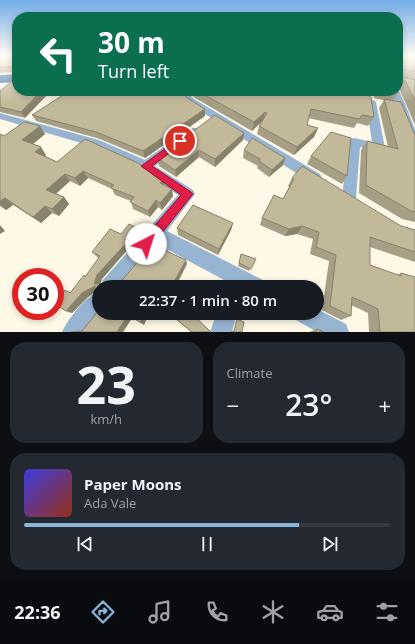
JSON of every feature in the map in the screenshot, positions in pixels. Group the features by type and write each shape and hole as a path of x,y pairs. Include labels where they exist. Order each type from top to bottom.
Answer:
{"highway":[{"path":"0,79 12,78"},
{"path":"0,84 12,83"}],"street":[{"path":"186,96 191,101 215,116 361,205"},
{"path":"396,96 396,107 415,144"},
{"path":"349,198 354,142 379,148 372,99"},
{"path":"0,116 95,143 146,166 188,194 116,280"},
{"path":"146,166 215,116"},
{"path":"155,234 233,280"},
{"path":"73,332 92,309"},
{"path":"221,332 225,320"},
{"path":"316,320 338,332"}],"building":[{"path":"403,77 415,80 415,101 405,80 403,80"},
{"path":"12,81 12,96 36,96 21,112 0,107 0,91"},
{"path":"61,96 185,96 205,109 143,151 96,132 32,115"},
{"path":"206,96 369,96 371,97 374,117 362,115 359,119 311,109 307,125 318,128 297,147 259,126 267,113 265,112 254,122"},
{"path":"384,99 401,102 415,135 415,212 366,185 367,141 398,149"},
{"path":"215,115 244,133 215,159 199,150 175,170 157,158"},
{"path":"24,122 40,126 22,140 41,147 35,152 57,162 85,139 138,163 163,180 160,183 172,189 160,203 156,200 148,211 130,202 134,197 111,188 114,185 83,171 75,178 65,174 46,190 64,197 52,209 45,206 33,217 5,198 0,201 0,134 4,136"},
{"path":"331,132 351,138 347,176 311,156"},
{"path":"252,138 285,158 272,170 259,161 260,159 244,150"},
{"path":"302,166 401,226 415,230 415,252 370,237 370,265 401,276 401,273 415,277 415,332 380,332 378,309 352,297 351,316 330,306 336,255 316,247 319,232 302,226 289,229 262,218 274,195 283,199 294,179 292,178"},
{"path":"193,205 233,223 219,249 177,228"},
{"path":"129,224 139,229 97,275 95,280 92,280 92,288 82,293 66,311 64,310 64,291 65,290 70,293 84,275 85,277 100,256 92,252 110,229 121,234"},
{"path":"155,241 166,247 164,250 186,260 175,280 122,280"},
{"path":"241,254 256,259 251,269 239,263"},
{"path":"92,319 92,320 125,320 117,332 71,332 82,331"},
{"path":"177,320 198,320 211,332 192,332"},
{"path":"237,320 244,322 242,332 231,332 234,331"},
{"path":"317,329 324,332 316,332"}],"route":[{"path":"146,244 188,194 146,166 180,141"}]}
